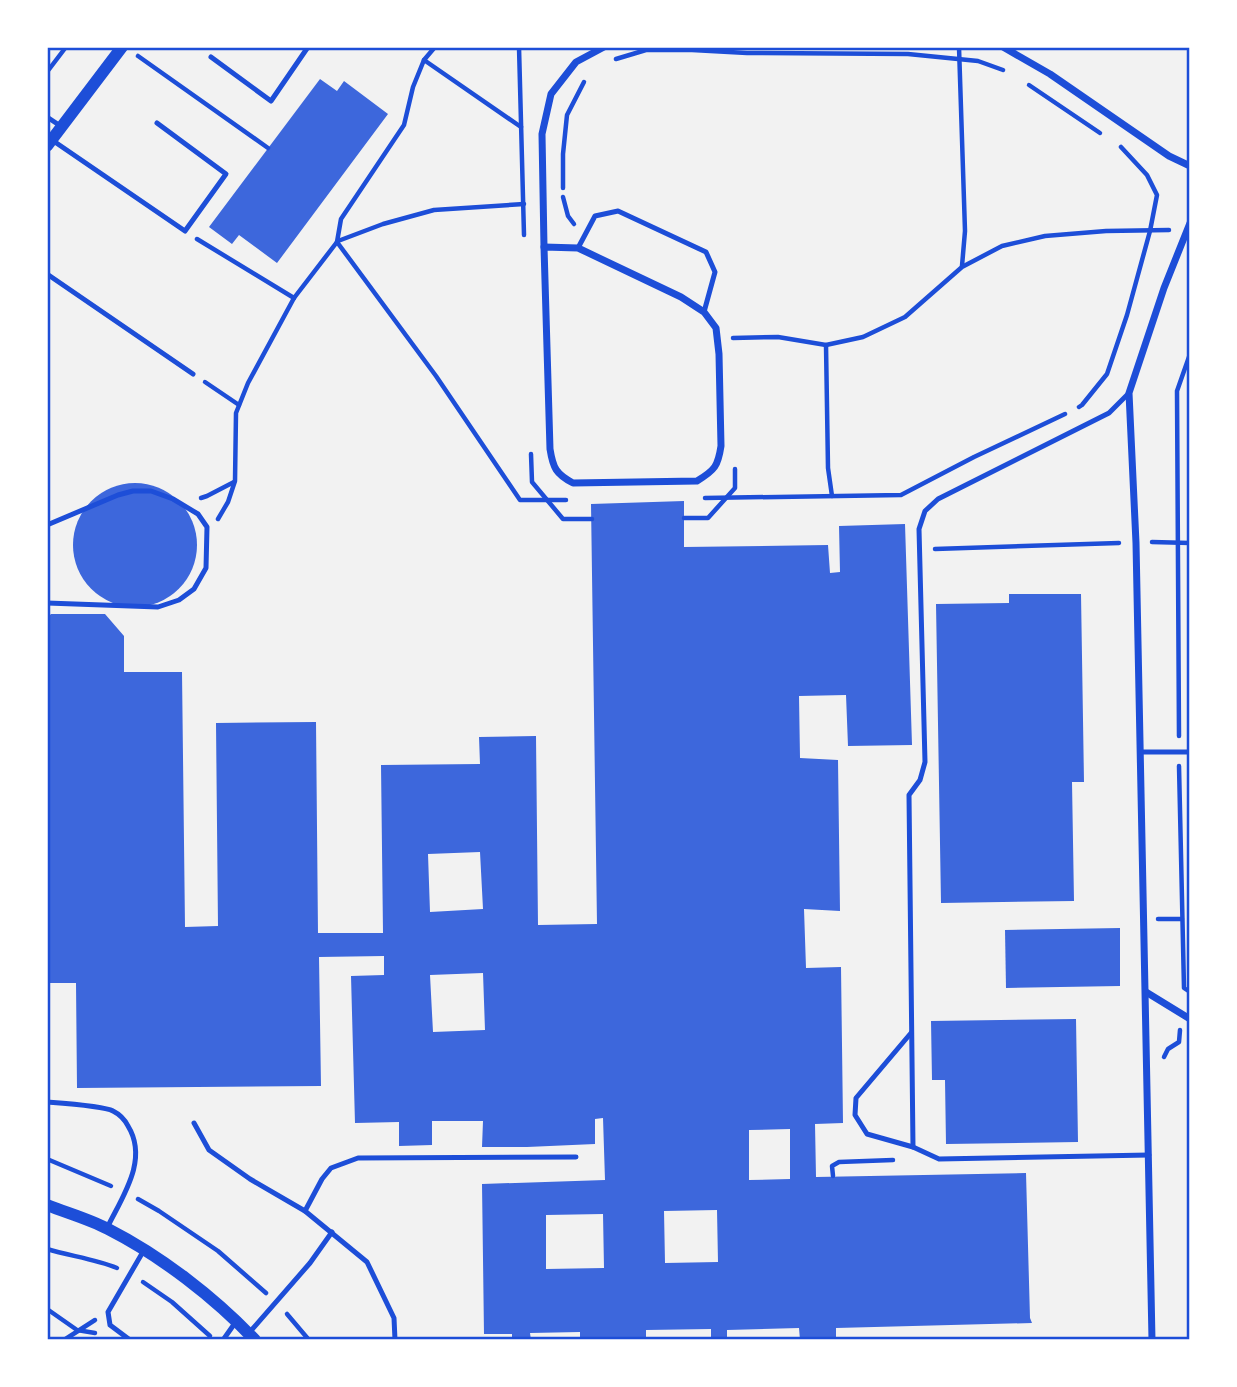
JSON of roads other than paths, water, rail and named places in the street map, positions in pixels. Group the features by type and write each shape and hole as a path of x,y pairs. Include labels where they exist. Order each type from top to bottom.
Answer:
{"street":[{"path":"50,143 121,47"},
{"path":"544,247 578,248 681,297 704,312 716,328 721,446 719,460 712,472 697,481 573,483 559,476 552,464 547,358 544,247 542,134 551,94 576,62 604,47"},
{"path":"1003,47 1050,74 1169,156 1190,166"},
{"path":"1152,1340 1136,542 1129,393 1164,288 1189,226"},
{"path":"1146,992 1190,1019"},
{"path":"47,1205 107,1228 144,1250 203,1290 252,1337"}],"lane":[{"path":"211,57 271,101 308,47"},
{"path":"47,117 62,127"},
{"path":"50,143 184,231 226,174 157,123"},
{"path":"578,248 595,216 618,211 706,252 715,272 704,312"},
{"path":"47,274 193,374"},
{"path":"913,1147 909,795 920,779 925,762 919,529 925,511 938,499 1110,413 1129,393"},
{"path":"47,525 118,495 133,491 151,491 173,499 198,514 207,527 206,568 194,589 179,600 158,607 47,603"},
{"path":"1140,752 1190,752"},
{"path":"911,1033 856,1098 855,1115 867,1134 913,1147 939,1159 1149,1155"},
{"path":"47,1102 111,1109 125,1120 135,1140 137,1160 133,1175 107,1228"},
{"path":"194,1123 209,1150 250,1179 305,1211 368,1262 394,1318 396,1340"},
{"path":"305,1211 331,1168 358,1158 576,1157"},
{"path":"252,1337 276,1302 310,1263 332,1232"},
{"path":"130,1340 110,1325 108,1312 144,1250"},
{"path":"223,1340 236,1321"}]}
